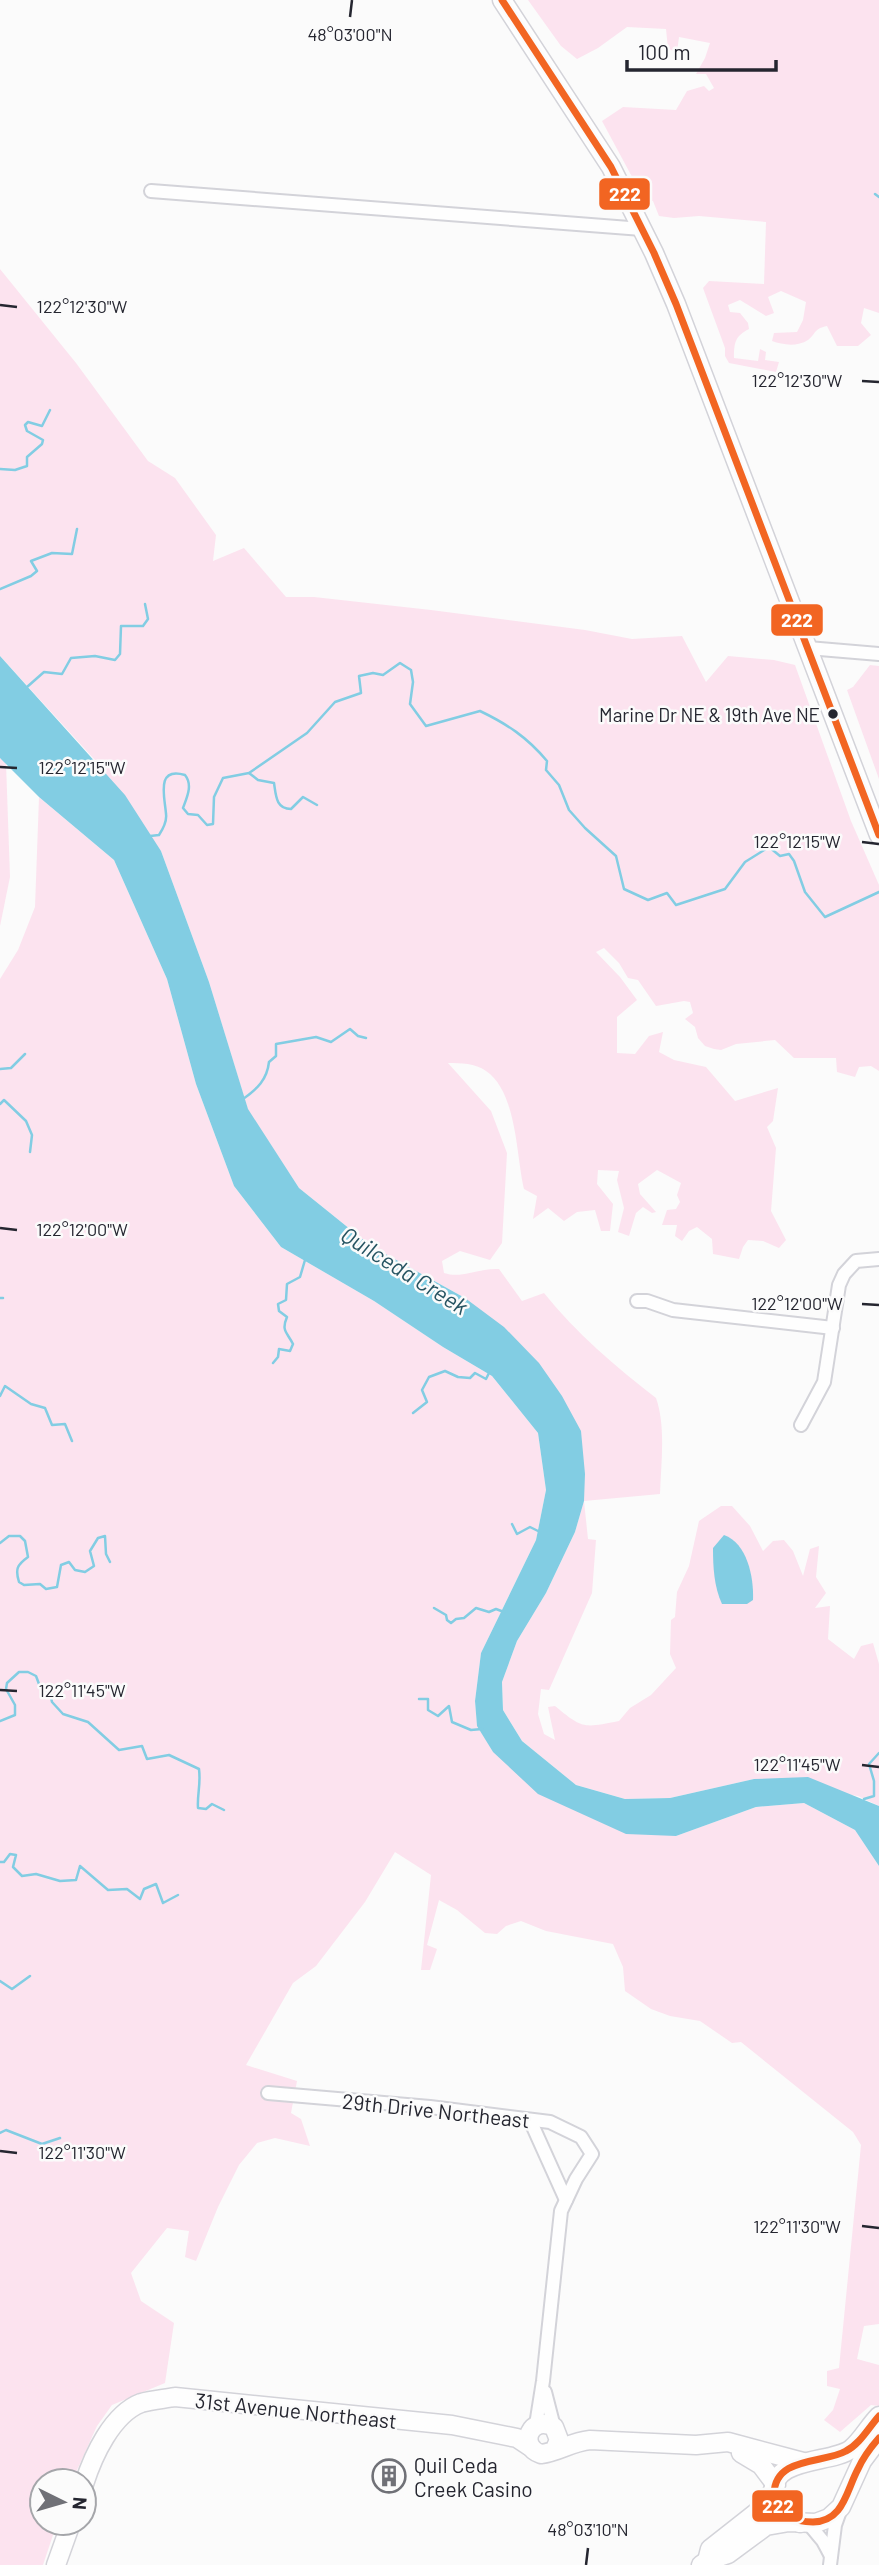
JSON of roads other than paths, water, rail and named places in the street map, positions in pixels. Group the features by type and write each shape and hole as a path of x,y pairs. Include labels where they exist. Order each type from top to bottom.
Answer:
{"main road":[{"path":"502,0 611,167 676,304 879,835"},
{"name":"31st Avenue Northeast","path":"90,2467 113,2424 140,2404 175,2397 453,2425 517,2438 529,2446"},
{"path":"704,2563 710,2549 757,2512 786,2471 803,2462 850,2450 879,2416"},
{"name":"31st Avenue Northeast","path":"453,2425 477,2423 518,2428 545,2427 600,2432 631,2440"},
{"path":"545,2427 559,2440 555,2449 541,2454 529,2446 528,2435 545,2427"},
{"path":"704,2563 728,2554 766,2526 829,2518 844,2500 862,2461 879,2438"},
{"name":"31st Avenue Northeast","path":"555,2449 582,2441 631,2440 714,2445 753,2458 771,2476 775,2488"},
{"name":"31st Avenue Northeast","path":"714,2445 728,2442 745,2445 803,2462"},
{"path":"822,2458 832,2461 847,2478 844,2500"},
{"path":"775,2488 774,2499 779,2507 788,2516 804,2523"},
{"path":"57,2565 66,2537"}],"street":[{"path":"151,191 642,229"},
{"path":"808,648 879,654"},
{"path":"802,1425 824,1382 839,1285 844,1274 856,1261 879,1259"},
{"path":"637,1301 647,1301 673,1310 833,1328"},
{"name":"29th Drive Northeast","path":"268,2093 430,2107 550,2122 581,2137 592,2154 566,2200"},
{"path":"530,2120 566,2200 561,2211 543,2381 545,2427"},
{"path":"830,2561 835,2525 844,2500"},
{"path":"804,2523 819,2535 830,2561"}],"water":[{"name":"Quilceda Creek","path":"0,656 125,795 161,851 209,982 248,1109 299,1188 371,1246 465,1298 504,1327 539,1363 562,1396 581,1431 585,1474 584,1501 575,1532 546,1593 517,1641 502,1682 503,1710 522,1741 576,1785 625,1799 670,1798 754,1779 808,1777 879,1806 879,1866 855,1830 804,1803 756,1807 676,1836 626,1834 538,1794 493,1752 477,1726 475,1701 481,1653 536,1540 546,1490 538,1433 492,1376 374,1301 281,1247 234,1186 196,1084 167,979 114,860 39,797 0,758"},
{"path":"724,1535 738,1545 748,1562 753,1600 747,1604 722,1604 719,1597 714,1577 713,1548"}],"waterway":[{"path":"875,194 879,197"},
{"path":"0,469 15,470 27,466 27,457 43,440 27,431 25,425 28,422 42,426 50,410"},
{"path":"0,589 37,571 31,561 52,553 72,554 77,529"},
{"path":"27,687 44,672 62,674 71,658 95,656 115,660 120,654 121,626 143,626 148,619 145,604"},
{"path":"150,836 159,835 165,822 164,785 169,775 185,775 189,783 183,808 188,814 198,815 207,825 213,824 214,797 223,778 249,773 307,733 335,702 361,693 359,676 373,673 383,675 400,663 411,670 413,682 410,704 426,726 480,711 516,732 539,752 547,761 546,770 559,785 569,810 616,856 624,889 648,900 667,893 676,905 725,889 745,862 769,847 780,856 789,854 805,892 825,917 879,892"},
{"path":"249,773 258,780 274,783 275,793 282,807 291,809 303,797 317,805"},
{"path":"243,1099 264,1079 269,1062 276,1056 276,1044 316,1037 331,1042 350,1029 358,1036 366,1038"},
{"path":"0,1069 11,1068 25,1054"},
{"path":"0,1104 4,1100 26,1121 32,1135 30,1152"},
{"path":"273,1363 278,1357 279,1349 290,1351 293,1344 285,1329 287,1317 279,1311 278,1304 286,1300 287,1284 300,1277 305,1260"},
{"path":"413,1413 427,1402 422,1390 429,1377 445,1371 458,1377 470,1378 475,1373 486,1379 489,1373"},
{"path":"0,1396 5,1386 31,1404 45,1408 52,1425 65,1424 72,1441"},
{"path":"512,1524 517,1534 530,1527 538,1531"},
{"path":"0,1543 9,1536 20,1536 25,1541 28,1557 18,1568 19,1582 24,1585 40,1584 46,1589 57,1587 61,1565 69,1562 75,1570 85,1572 94,1566 90,1551 98,1538 105,1536 106,1554 110,1562"},
{"path":"434,1608 446,1615 451,1623 464,1618 476,1608 489,1612 496,1609 504,1612"},
{"path":"0,1721 15,1715 15,1705 6,1689 7,1683 19,1672 28,1672 36,1676 39,1684 50,1693 52,1702 63,1714 88,1722 119,1750 142,1746 147,1759 169,1755 199,1769 198,1808 206,1809 212,1804 224,1810"},
{"path":"419,1699 428,1699 428,1710 438,1716 449,1706 452,1722 471,1730 482,1729"},
{"path":"864,1799 874,1796 874,1781 869,1764 879,1753"},
{"path":"0,1862 4,1862 10,1854 16,1855 13,1867 22,1876 36,1874 60,1881 76,1880 80,1866 108,1890 127,1889 140,1899 144,1889 156,1884 163,1903 178,1895"},
{"path":"0,1981 12,1989 30,1976"},
{"path":"0,2133 6,2130 42,2144 60,2138"}],"place":[{"name":"Marine Dr NE & 19th Ave NE","path":"833,714"},
{"name":"Quil Ceda Creek Casino","path":"389,2476"}]}
